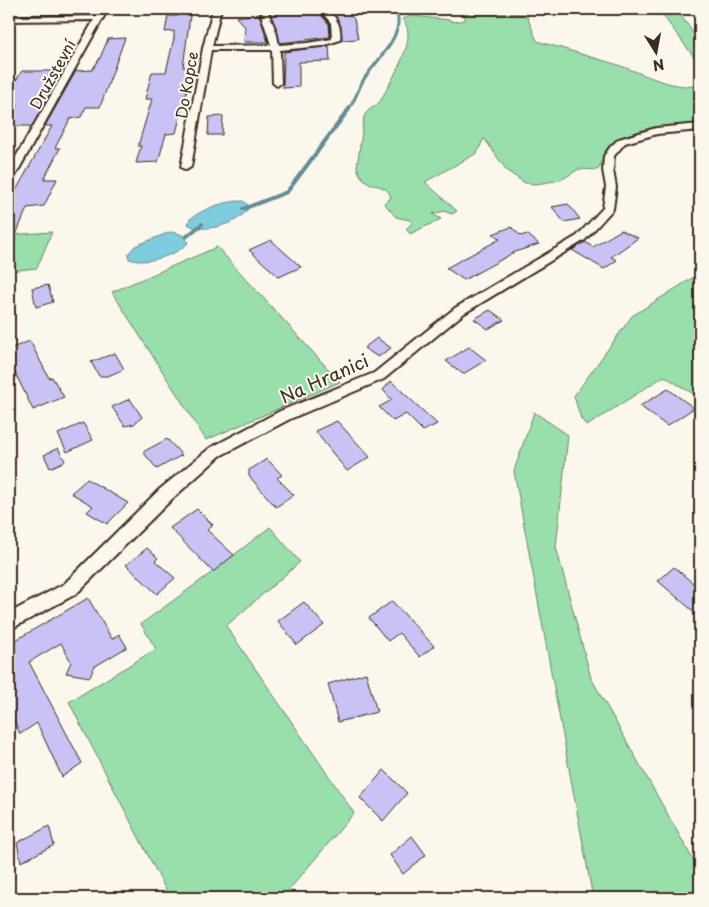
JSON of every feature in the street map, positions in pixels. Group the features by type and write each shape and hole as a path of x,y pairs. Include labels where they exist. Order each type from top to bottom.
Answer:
{"street":[{"name":"Družstevní","path":"9,178 104,9"},
{"name":"Do Kopce","path":"186,167 206,48 217,9"},
{"path":"206,48 305,46 336,40 337,33 332,17 323,9"},
{"path":"265,14 278,52 277,83"},
{"path":"9,19 99,18"},
{"name":"Na Hranici","path":"9,622 70,588 166,494 215,452 284,416 379,376 459,311 581,238 608,209 611,187 608,170 609,156 622,141 656,131 700,127"}],"green space":[{"path":"658,9 676,9 700,42 700,65"},
{"path":"470,12 526,14 537,41 615,64 656,80 678,85 700,86 700,125 657,127 630,134 619,139 606,150 598,170 579,169 561,180 536,184 525,183 507,171 484,138 477,153 425,182 457,211 452,214 444,211 433,214 441,219 410,234 406,229 412,223 410,220 396,217 384,203 391,198 389,192 370,183 360,175 357,167 364,117 381,100 402,59 408,37 407,27 402,19 412,16 454,22 465,20 465,15"},
{"path":"52,232 37,268 9,271 9,235"},
{"path":"217,247 340,382 206,440 112,292"},
{"path":"700,273 700,398 664,376 587,426 581,419 574,396 632,316"},
{"path":"534,412 568,435 556,547 591,678 700,872 700,898 593,898 514,471"},
{"path":"270,527 300,562 226,626 354,813 282,898 170,898 69,702 156,649 141,624"}],"water":[{"path":"243,201 249,206 246,212 239,218 222,226 203,228 188,224 190,219 208,208 229,202"},
{"path":"170,232 181,235 188,243 176,252 160,258 144,261 129,259 128,254 135,246"}],"building":[{"path":"180,9 191,9 183,67 193,66 176,133 166,134 158,162 136,163 141,146 138,146 152,99 145,99 152,72 166,72 174,38 174,31 165,32 168,16 178,16"},
{"path":"312,9 329,24 330,37 280,43 270,12"},
{"path":"346,11 354,19 358,39 342,40 341,26 333,13"},
{"path":"259,14 268,42 244,42 245,27 236,17"},
{"path":"125,38 100,107 86,107 81,117 70,119 55,148 60,148 44,179 57,179 44,206 27,208 9,252 9,203 52,126 45,126 76,71 92,70 100,58 108,39"},
{"path":"329,46 330,61 299,62 299,87 283,88 284,52"},
{"path":"22,71 63,71 32,126 9,126 9,120 18,105 9,105 9,91"},
{"path":"223,116 222,135 208,135 209,117"},
{"path":"568,204 580,219 564,222 552,207"},
{"path":"511,227 521,236 527,234 539,244 515,252 464,280 446,268 500,239 493,234"},
{"path":"621,230 638,238 611,257 617,260 604,269 572,250 585,242 593,247"},
{"path":"271,240 301,267 279,277 249,250"},
{"path":"48,285 53,302 36,307 32,288"},
{"path":"490,310 504,320 488,329 474,319"},
{"path":"377,338 391,348 378,357 364,348"},
{"path":"30,341 49,378 52,377 64,397 33,410 9,360 9,349"},
{"path":"469,347 486,360 463,374 446,361"},
{"path":"115,353 124,369 108,376 99,376 91,362"},
{"path":"391,381 437,424 423,431 406,414 393,421 379,407 392,400 383,390"},
{"path":"668,389 694,408 667,426 640,406"},
{"path":"130,399 142,417 134,424 125,426 112,407"},
{"path":"337,421 370,457 347,471 315,431"},
{"path":"83,423 93,440 67,452 58,434"},
{"path":"167,439 182,455 157,469 143,452"},
{"path":"58,448 65,461 50,468 44,455"},
{"path":"267,459 282,475 277,478 294,495 276,507 249,476 249,470"},
{"path":"87,479 128,503 107,524 87,512 93,506 71,493"},
{"path":"197,509 213,525 207,530 234,555 213,572 170,528"},
{"path":"147,548 158,558 155,561 175,578 157,594 126,565"},
{"path":"674,567 700,589 700,617 658,581"},
{"path":"88,598 112,639 119,634 127,647 94,667 90,677 66,673 71,662 61,643 29,662 82,763 62,777 37,723 20,734 14,720 9,723 9,644"},
{"path":"392,601 434,646 420,657 399,633 388,641 369,618"},
{"path":"304,602 324,625 297,645 278,621"},
{"path":"366,673 377,712 338,722 328,684"},
{"path":"384,770 407,793 383,821 360,798"},
{"path":"49,826 54,845 21,862 17,843"},
{"path":"412,836 426,855 403,874 390,855"}],"waterway":[{"path":"348,110 364,79 383,55 394,36 398,26 398,17 394,9"},
{"path":"243,209 287,192 349,109"},
{"path":"186,237 202,224"}]}
